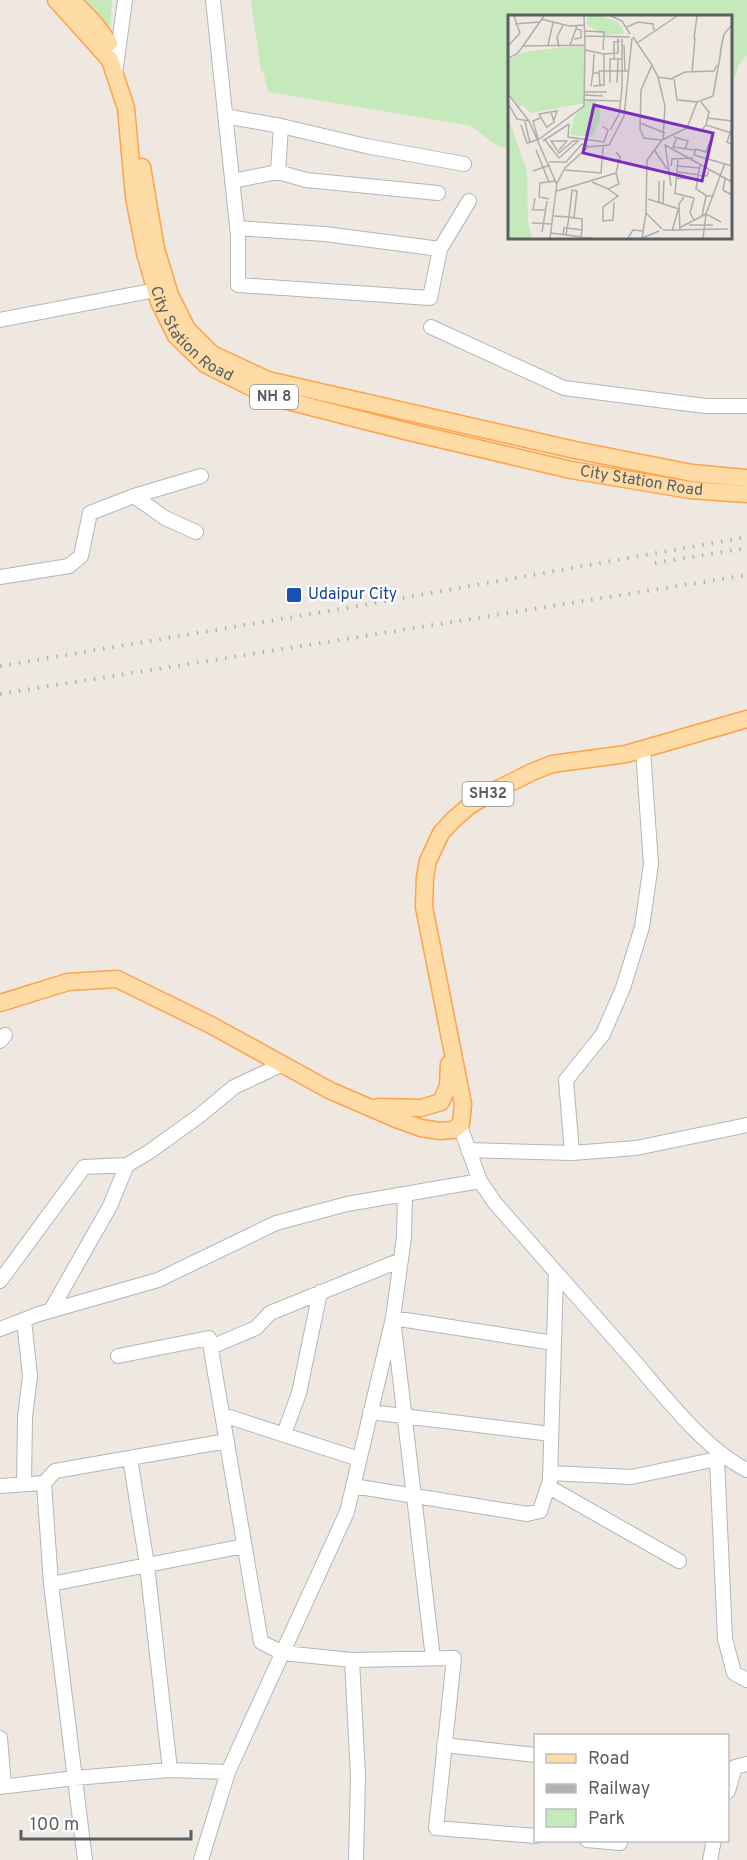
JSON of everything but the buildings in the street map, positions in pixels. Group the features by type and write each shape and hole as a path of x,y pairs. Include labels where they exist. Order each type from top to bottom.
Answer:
{"main road":[{"name":"City Station Road","path":"56,0 110,60 126,108 134,197 145,253 159,302 177,336 204,364 268,396 401,430 571,470 690,490 747,494"},
{"name":"City Station Road","path":"72,0 95,24 118,55 133,102 156,249 167,283 187,329 212,354 268,380 575,450 692,473 747,478"},
{"name":"SH32","path":"460,1126 463,1119 463,1104 430,944 423,894 428,861 441,833 469,806 494,791 552,764 626,754 747,720"},
{"path":"0,1003 68,982 117,979 156,996 329,1090 366,1106 421,1128 446,1131 460,1126"},
{"path":"449,1036 448,1081 438,1113 442,1121 452,1127 460,1126"},
{"path":"366,1106 415,1108 441,1102"}],"street":[{"path":"115,74 125,0"},
{"path":"213,0 237,228 238,285 430,298 440,249 469,201"},
{"path":"225,116 464,164"},
{"path":"278,172 281,126"},
{"path":"232,181 278,172 306,180 438,193"},
{"path":"237,228 325,234 440,249"},
{"path":"0,320 156,290"},
{"path":"431,327 564,388 705,406 747,406"},
{"path":"0,577 69,567 81,556 90,513 134,496 201,476"},
{"path":"134,496 165,518 196,532"},
{"path":"572,1153 566,1080 603,1034 623,988 642,927 651,864 643,750"},
{"path":"0,1281 84,1167 127,1165 183,1128 234,1087 284,1064"},
{"path":"468,1149 572,1153 636,1148 747,1125"},
{"path":"460,1126 480,1181 495,1203 718,1456 747,1470"},
{"path":"51,1310 110,1206 127,1165"},
{"path":"0,1329 51,1310 158,1280 276,1223 347,1204 480,1181"},
{"path":"201,1860 228,1772 347,1512 393,1318 404,1237 405,1194"},
{"path":"211,1347 256,1328 270,1313 401,1260"},
{"path":"353,1486 532,1514 542,1508 550,1480 556,1273"},
{"path":"284,1434 299,1393 320,1292"},
{"path":"393,1318 554,1343"},
{"path":"393,1318 433,1658"},
{"path":"24,1320 30,1376 25,1417 24,1484"},
{"path":"118,1356 209,1338 261,1642 283,1653 352,1660 454,1658 436,1828 534,1836"},
{"path":"370,1412 551,1434"},
{"path":"223,1414 360,1460"},
{"path":"0,1486 44,1483 55,1471 226,1441"},
{"path":"550,1480 631,1477 718,1456"},
{"path":"718,1456 724,1639 734,1673 747,1680"},
{"path":"130,1458 147,1565 170,1770"},
{"path":"550,1480 679,1561"},
{"path":"44,1483 51,1584 85,1860"},
{"path":"51,1584 244,1546"},
{"path":"352,1660 358,1776 356,1860"},
{"path":"0,1738 2,1786 170,1770 228,1772"},
{"path":"444,1745 534,1755"},
{"path":"729,1788 735,1767 747,1764"},
{"path":"609,1842 620,1843"},
{"path":"711,1860 714,1842"}],"green space":[{"path":"80,0 112,0 110,34"},
{"path":"251,0 747,0 747,55 738,66 736,76 732,78 732,15 508,15 508,147 499,147 471,126 268,92 263,71 261,71"}],"railway":[{"path":"0,666 335,610 747,537"},
{"path":"655,563 747,548"},
{"path":"0,694 747,575"}],"place":[{"name":"Udaipur City","path":"294,595"}]}
